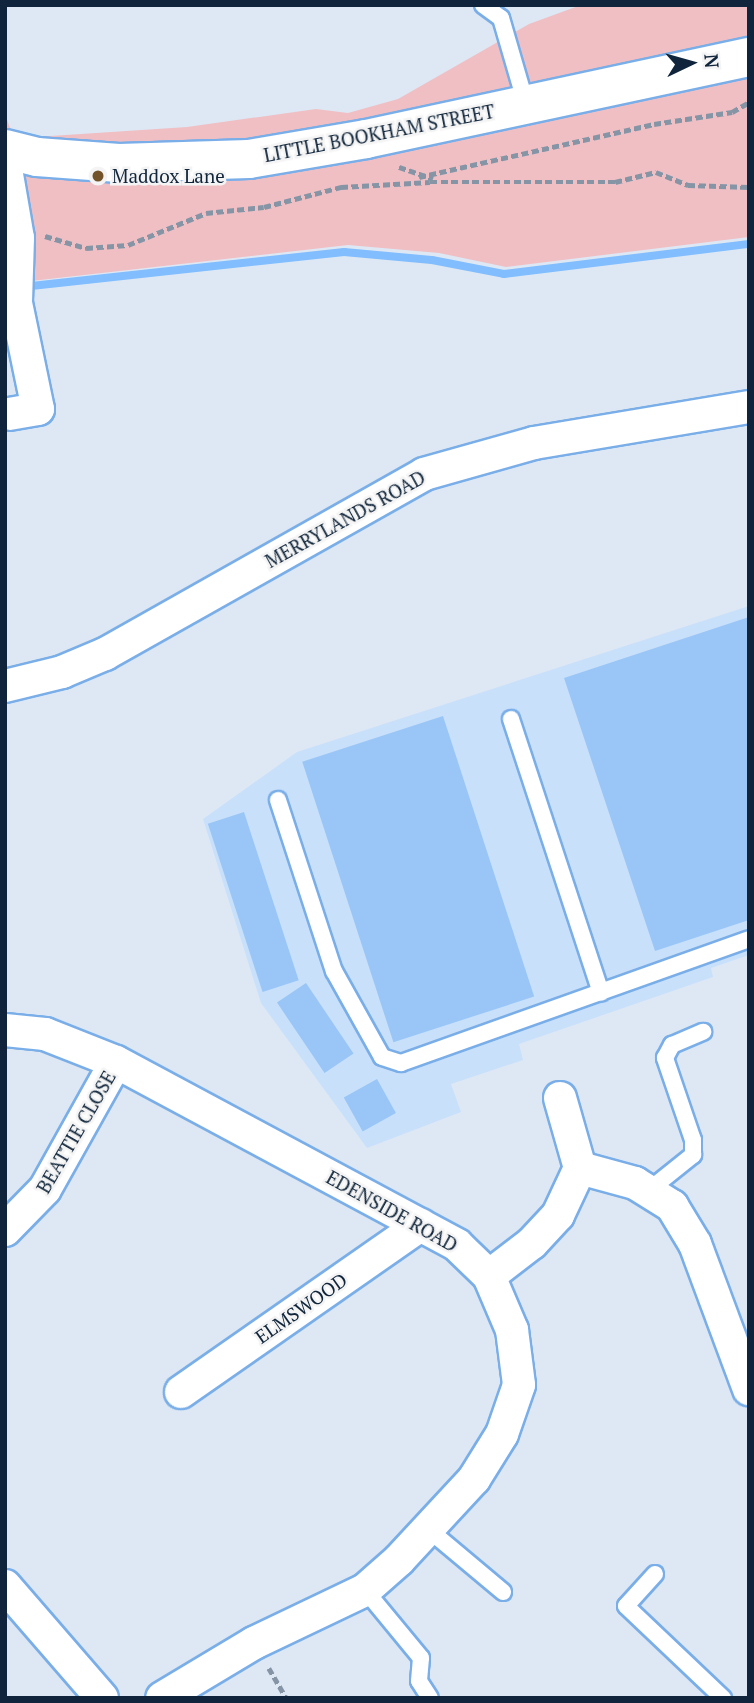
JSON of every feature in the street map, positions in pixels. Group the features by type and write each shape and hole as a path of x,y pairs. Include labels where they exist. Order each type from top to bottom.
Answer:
{"street":[{"name":"LITTLE BOOKHAM STREET","path":"5,149 37,157 118,163 249,159 355,141 749,57"},
{"path":"5,163 17,227 16,290 38,409 10,414"},
{"name":"MERRYLANDS ROAD","path":"5,686 62,672 105,654 424,474 534,443 749,407"},
{"name":"EDENSIDE ROAD","path":"5,1030 46,1034 116,1062 457,1245 489,1276 512,1330 518,1358 518,1397 481,1468 428,1528 365,1590 254,1643 162,1698"},
{"name":"BEATTIE CLOSE","path":"5,1230 45,1188 116,1062"},
{"path":"489,1276 532,1243 558,1215 580,1168 559,1098"},
{"path":"580,1168 648,1191 672,1206 695,1244 749,1390"},
{"name":"ELMSWOOD","path":"181,1392 420,1225"},
{"path":"5,1586 102,1698"}],"lane":[{"path":"483,5 501,18 526,104"},
{"path":"511,719 601,993"},
{"path":"278,800 334,971 382,1057 401,1063 749,939"},
{"path":"648,1191 693,1155 693,1140 665,1058 672,1045 704,1032"},
{"path":"428,1528 503,1591"},
{"path":"654,1574 626,1606 723,1698"},
{"path":"365,1590 421,1658 419,1681 430,1698"}],"path":[{"path":"444,182 419,177 632,128 733,112 749,102"},
{"path":"17,227 86,248 128,245 206,213 264,207 320,190 444,182 615,182 656,172 688,184 749,187"}],"shaded area":[{"path":"581,5 749,5 749,237 506,267 439,253 348,245 5,284 5,114 10,128 20,138 187,127 316,109 348,113 398,99 529,24"},
{"path":"749,606 749,955 711,968 713,977 519,1044 523,1060 451,1084 461,1112 367,1148 261,1003 203,819 297,752"}],"building":[{"path":"749,617 749,920 655,951 564,678"},
{"path":"443,716 534,997 393,1042 302,762"},
{"path":"244,812 299,980 263,992 208,824"},
{"path":"306,983 354,1053 325,1073 277,1003"},
{"path":"377,1079 396,1113 363,1132 344,1097"}],"waterway":[{"path":"22,287 344,252 432,260 504,274 749,244"}],"place":[{"name":"Maddox Lane","path":"98,176"}]}
